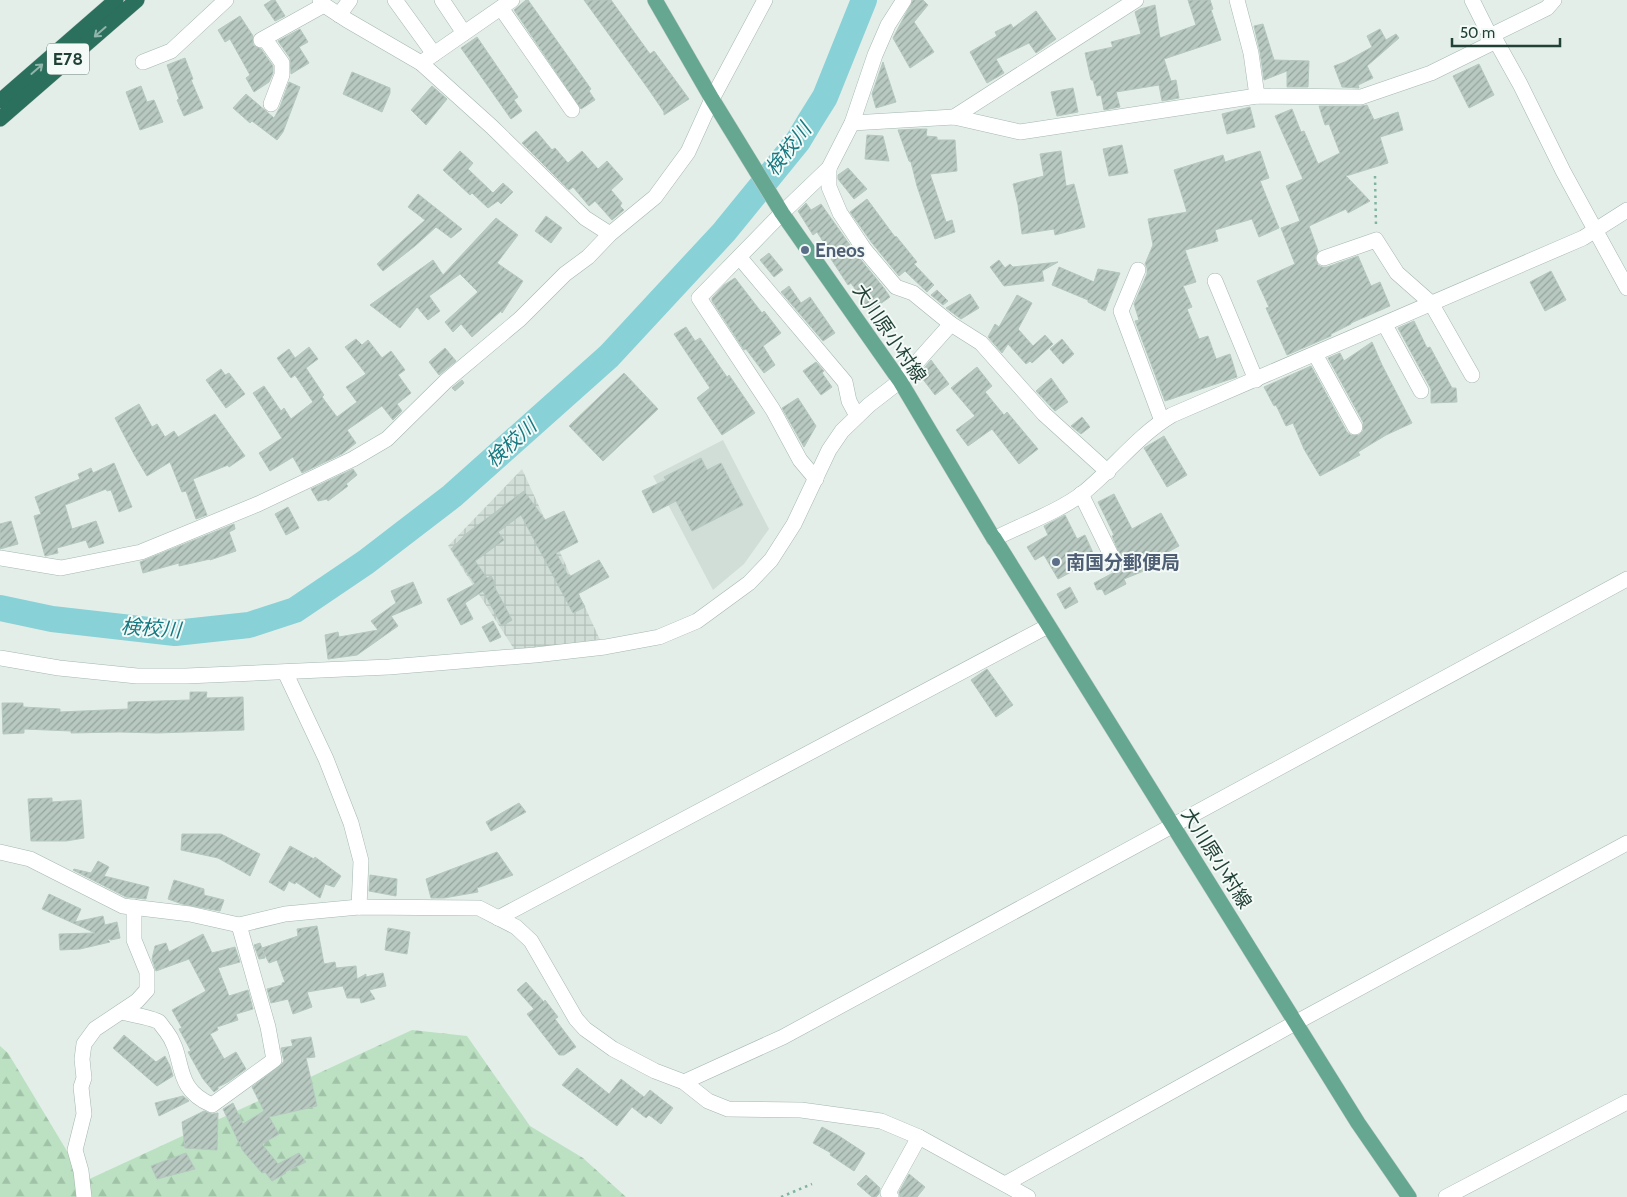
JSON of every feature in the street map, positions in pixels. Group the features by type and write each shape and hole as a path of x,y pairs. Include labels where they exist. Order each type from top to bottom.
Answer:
{"highway":[{"name":"E78","path":"0,101 116,0"},
{"name":"E78","path":"0,119 136,0"}],"main road":[{"name":"大川原小村線","path":"655,0 712,99 782,213 900,381 994,539 1358,1124 1409,1197"}],"street":[{"path":"143,62 171,51 226,0"},
{"path":"339,15 350,0"},
{"path":"395,0 434,54"},
{"path":"442,0 464,33"},
{"path":"0,559 61,568 142,552 258,504 353,459 387,439 446,381 520,318 565,274 588,257 610,234 655,198 688,152 712,99 765,0"},
{"path":"816,478 800,460 773,410 699,298 829,168 852,123 875,55 888,24 904,0"},
{"path":"954,117 1136,0"},
{"path":"1237,0 1251,53 1257,96"},
{"path":"1472,0 1520,84 1563,171 1627,288"},
{"path":"852,123 954,117 1020,132 1257,96 1361,97 1431,73 1547,8 1554,0"},
{"path":"271,104 282,75 282,62 263,39 322,2 339,15 421,63 492,127 586,218 610,234"},
{"path":"421,63 506,4 572,110"},
{"path":"829,168 829,187 840,213 864,249 896,287 913,293 951,324 981,342 1044,414 1108,472"},
{"path":"994,539 1062,506 1081,494 1108,472 1149,430 1172,415 1368,330 1385,325 1431,303 1583,238 1627,210"},
{"path":"1324,258 1376,240 1397,273 1431,303 1472,375"},
{"path":"740,258 845,382 849,401 857,416"},
{"path":"1138,270 1121,311 1162,421"},
{"path":"1215,281 1256,380"},
{"path":"0,658 59,668 137,676 186,676 388,667 535,655 605,647 659,637 697,621 749,583 771,560 794,524 829,450 842,431 857,416 900,381 951,324"},
{"path":"1385,325 1421,391"},
{"path":"1315,354 1355,427"},
{"path":"1081,494 1110,553"},
{"path":"684,1082 783,1037 1627,578"},
{"path":"498,918 1048,626"},
{"path":"285,672 326,758 351,823 361,861 359,907"},
{"path":"1005,1184 1627,843"},
{"path":"0,852 30,859 123,906 190,914 238,925 285,914 359,907 479,908 516,927 531,941 576,1019 585,1029 613,1049 655,1071 684,1082 708,1101 728,1109 801,1110 881,1121 920,1137 1028,1197"},
{"path":"84,1197 81,1171 75,1150 84,1114 81,1087 84,1078 82,1059 84,1044 95,1029 137,1002 147,990 147,972 134,940 134,907"},
{"path":"121,1012 159,1022 170,1036 183,1078 201,1100 212,1105 274,1060 268,1027 238,925"},
{"path":"1446,1197 1627,1102"},
{"path":"891,1197 888,1193 920,1137"}],"path":[{"path":"1375,176 1376,240"},
{"path":"781,1197 812,1184"}],"shaded area":[{"path":"723,440 769,529 744,564 713,590 653,476"},
{"path":"522,469 601,642 514,649 448,546"}],"green space":[{"path":"412,1030 467,1036 530,1126 583,1158 626,1197 0,1197 0,1046 8,1053 85,1181"}],"building":[{"path":"275,0 285,16 275,21 264,5"},
{"path":"528,0 591,89 589,91 595,100 581,109 514,10"},
{"path":"584,0 611,0 650,54 654,51 689,99 664,115 664,112 649,90"},
{"path":"913,0 923,0 928,5 914,22 934,52 910,68 893,38"},
{"path":"1188,0 1210,0 1213,9 1211,10 1221,40 1164,59 1171,81 1176,80 1179,98 1162,101 1159,85 1116,92 1120,107 1104,110 1101,95 1097,96 1093,80 1091,80 1085,53 1113,47 1111,42 1141,34 1135,12 1155,5 1160,38 1196,25"},
{"path":"1036,11 1056,39 1036,53 1029,43 996,59 1004,73 987,83 970,52 997,36 995,32 1011,24 1013,28"},
{"path":"240,16 253,36 253,45 261,49 273,66 273,73 269,82 254,92 246,78 250,75 230,39 225,42 218,30"},
{"path":"1263,24 1274,60 1309,61 1308,87 1287,87 1287,71 1264,80 1254,26"},
{"path":"300,29 308,42 299,47 309,63 291,74 290,58 278,41"},
{"path":"1380,29 1386,40 1396,34 1399,38 1367,66 1373,78 1358,85 1359,88 1342,87 1334,66 1372,47 1367,36"},
{"path":"477,37 518,97 514,100 522,111 511,119 461,48"},
{"path":"185,58 193,79 191,80 203,108 184,116 177,100 179,99 167,65"},
{"path":"883,62 896,102 876,108 872,94"},
{"path":"1479,64 1494,95 1469,108 1453,76"},
{"path":"352,72 390,88 390,93 382,112 343,94"},
{"path":"289,82 300,87 283,132 277,140 252,121 250,123 233,108 246,94 274,118"},
{"path":"141,86 147,102 154,100 163,122 140,130 126,92"},
{"path":"432,86 447,99 426,125 411,110"},
{"path":"1073,88 1078,112 1057,116 1051,92"},
{"path":"1367,105 1374,120 1398,112 1403,130 1380,137 1388,163 1346,176 1370,201 1348,213 1346,209 1309,226 1318,251 1315,257 1318,265 1327,267 1358,256 1371,286 1380,282 1390,306 1351,323 1331,334 1331,336 1287,355 1266,308 1269,307 1257,281 1295,264 1281,228 1300,221 1286,186 1303,179 1275,116 1292,109 1301,132 1304,131 1318,164 1340,153 1329,124 1325,125 1319,106"},
{"path":"1250,107 1255,127 1227,134 1222,114"},
{"path":"927,129 926,136 937,137 937,140 955,140 957,171 930,174 946,222 952,220 955,232 935,239 911,162 898,130"},
{"path":"536,131 552,150 555,148 568,163 582,151 598,169 607,161 623,179 611,190 622,203 620,206 624,210 612,220 595,201 589,206 573,187 569,190 522,143"},
{"path":"867,135 883,136 889,161 865,159"},
{"path":"1122,145 1128,173 1109,176 1103,149"},
{"path":"460,151 473,163 468,169 493,193 503,183 513,192 501,204 498,201 488,208 472,193 470,195 443,170"},
{"path":"1061,151 1066,186 1074,184 1085,227 1055,235 1054,229 1022,234 1013,184 1044,176 1040,154"},
{"path":"1260,151 1269,178 1260,181 1279,228 1259,237 1252,219 1215,230 1218,241 1185,250 1196,282 1183,286 1192,307 1187,309 1199,339 1208,336 1216,359 1230,354 1237,377 1165,401 1135,321 1139,320 1134,304 1147,274 1145,264 1153,245 1148,219 1187,212 1174,170 1223,155 1225,162"},
{"path":"848,168 867,189 854,199 838,179 838,175"},
{"path":"418,194 462,229 451,238 436,227 383,271 377,264 425,220 408,207"},
{"path":"867,199 895,237 917,262 914,264 934,285 927,292 905,271 899,276 850,212"},
{"path":"806,203 811,210 821,204 890,297 870,311 851,283 848,285 831,259 833,257 817,232 813,235 798,211"},
{"path":"546,216 562,228 551,243 535,231"},
{"path":"496,218 518,235 497,263 523,281 502,313 501,311 472,337 461,324 453,332 445,322 478,292 460,274 429,296 440,311 428,320 417,307 400,328 370,305 433,260 443,275"},
{"path":"769,253 783,270 774,277 760,260"},
{"path":"999,260 1005,268 1010,264 1013,267 1058,262 1042,271 1044,281 1004,286 990,267"},
{"path":"1059,267 1094,282 1098,269 1120,273 1105,311 1088,302 1088,300 1052,285"},
{"path":"1551,271 1566,300 1545,311 1530,282"},
{"path":"735,278 762,313 764,311 781,333 763,346 775,365 764,373 746,349 744,350 712,301 712,298 724,285"},
{"path":"789,286 801,303 810,297 835,333 823,341 781,292"},
{"path":"937,290 948,301 943,305 931,295"},
{"path":"970,294 979,308 961,319 946,308"},
{"path":"1017,295 1032,303 1018,329 1033,346 1045,335 1053,344 1032,363 1030,361 1026,364 1008,344 1002,353 988,337 995,324 999,327"},
{"path":"1414,321 1427,348 1430,347 1452,388 1456,388 1457,402 1431,403 1431,389 1398,328"},
{"path":"686,327 695,341 700,338 727,377 729,375 755,413 722,435 697,398 710,388 674,334"},
{"path":"356,339 362,345 368,340 382,358 391,351 405,370 398,375 411,393 397,404 402,411 393,420 382,406 347,430 356,443 342,454 302,473 293,457 270,471 259,453 282,438 253,393 264,386 281,411 284,408 291,419 313,402 295,375 291,378 277,358 289,349 295,358 309,347 318,359 306,368 324,395 322,397 337,417 357,402 346,387 366,374 345,347"},
{"path":"1062,339 1074,354 1063,364 1050,349"},
{"path":"1372,342 1412,423 1386,435 1358,452 1360,455 1320,476 1304,449 1293,423 1286,426 1276,405 1274,406 1264,387 1311,366 1347,432 1351,435 1359,435 1363,431 1363,422 1328,358 1340,353 1344,361"},
{"path":"445,348 456,361 439,375 429,362"},
{"path":"931,360 949,384 935,395 919,374"},
{"path":"816,362 824,371 822,373 832,387 821,395 803,371"},
{"path":"977,367 992,386 985,392 1004,415 1007,412 1038,449 1019,464 992,429 968,446 956,430 975,416 951,388"},
{"path":"221,369 225,375 229,373 245,394 226,408 206,380"},
{"path":"624,373 658,409 603,461 569,426"},
{"path":"1051,378 1068,402 1055,411 1036,391"},
{"path":"462,380 464,383 455,391 452,388"},
{"path":"798,398 816,426 804,447 782,408"},
{"path":"139,404 152,427 157,424 165,437 174,431 178,437 215,414 245,456 229,467 228,465 193,479 207,515 196,519 186,491 182,492 170,462 147,476 115,418"},
{"path":"1082,417 1090,427 1081,434 1071,426"},
{"path":"1164,436 1187,475 1167,487 1144,448"},
{"path":"701,458 707,470 721,463 743,505 692,531 676,501 653,513 642,491 666,480 664,477"},
{"path":"114,463 132,507 119,512 111,490 107,491 106,489 65,505 72,529 96,521 104,543 89,548 86,540 57,548 58,553 45,556 34,516 41,514 35,497 80,479 78,474 91,468 93,473"},
{"path":"353,469 357,475 346,484 348,486 328,501 327,499 318,501 311,489"},
{"path":"524,491 545,520 564,511 578,542 556,553 569,577 599,560 609,577 578,594 585,607 573,613 521,515 498,532 504,540 475,561 487,578 491,576 495,583 493,584 512,620 502,626 483,591 465,603 473,619 461,625 447,599 475,584 451,549 467,533"},
{"path":"1114,494 1132,529 1161,513 1179,546 1153,560 1156,566 1124,579 1126,584 1105,595 1102,589 1097,590 1094,583 1113,573 1107,563 1115,561 1120,555 1112,536 1114,535 1098,502"},
{"path":"288,507 299,528 286,535 275,514"},
{"path":"1065,515 1077,539 1085,535 1094,555 1071,565 1073,571 1058,579 1044,555 1035,560 1027,547 1048,535 1044,526"},
{"path":"11,521 18,544 0,549 0,524"},
{"path":"234,524 235,529 229,532 236,551 210,560 179,566 179,563 143,573 140,562"},
{"path":"413,582 422,603 391,616 398,626 357,655 328,659 325,635 338,632 339,637 378,630 371,621 396,603 391,591"},
{"path":"1070,587 1078,602 1065,609 1057,594"},
{"path":"493,621 501,637 490,642 482,627"},
{"path":"987,669 1013,705 996,717 971,680"},
{"path":"190,692 207,692 206,698 243,697 244,730 71,733 71,731 24,729 24,733 3,734 2,703 23,703 23,707 60,709 60,712 128,709 128,702 190,700"},
{"path":"52,798 52,802 81,800 84,838 66,841 31,841 28,799"},
{"path":"519,803 526,812 491,831 486,822"},
{"path":"182,834 221,834 260,854 250,876 218,858 181,850"},
{"path":"290,846 314,859 315,857 341,876 334,887 325,884 320,898 296,882 295,884 289,881 284,891 269,882"},
{"path":"497,852 513,875 477,888 478,892 444,898 431,898 426,879"},
{"path":"98,861 109,867 104,876 149,887 146,899 126,897 73,870 91,873"},
{"path":"370,875 397,879 396,896 369,891"},
{"path":"174,880 204,889 204,895 224,900 220,911 182,904 168,899"},
{"path":"49,894 81,909 75,922 103,916 105,925 117,922 120,938 111,940 106,938 110,942 80,949 60,950 59,934 95,933 42,909"},
{"path":"317,926 324,964 335,962 336,968 356,966 357,979 366,974 366,977 383,973 386,986 369,990 375,999 361,1003 360,998 347,998 343,986 307,992 312,1007 293,1014 288,999 271,1003 267,989 282,985 285,982 277,960 269,963 263,951 265,958 259,959 254,945 260,943 262,948 298,936 297,929"},
{"path":"388,928 410,932 407,954 385,950"},
{"path":"203,934 212,953 235,947 240,962 218,968 229,996 248,990 253,1009 236,1014 238,1020 217,1027 218,1030 210,1034 224,1059 236,1052 246,1069 218,1087 214,1092 203,1079 188,1052 191,1051 179,1029 182,1028 172,1010 206,991 189,959 156,971 152,959 155,946 166,943 169,952"},
{"path":"526,982 544,1002 545,1000 558,1017 555,1019 576,1047 564,1055 559,1055 527,1014 534,1009 517,990"},
{"path":"124,1035 156,1062 165,1056 173,1076 157,1086 113,1048"},
{"path":"311,1037 315,1057 306,1058 317,1106 269,1117 279,1134 262,1144 278,1164 299,1153 306,1162 285,1172 272,1181 265,1172 262,1173 243,1151 223,1109 233,1103 243,1124 264,1111 252,1087 282,1064 284,1061 281,1048 293,1046 291,1040"},
{"path":"577,1068 609,1094 621,1079 644,1097 650,1090 673,1108 661,1124 649,1115 646,1118 632,1107 617,1126 562,1085"},
{"path":"183,1096 189,1101 159,1116 155,1103"},
{"path":"204,1111 212,1114 218,1113 217,1150 185,1148 182,1122"},
{"path":"822,1127 865,1153 854,1171 830,1155 831,1153 813,1143"},
{"path":"186,1153 195,1169 157,1179 151,1166"},
{"path":"909,1174 925,1187 917,1197 900,1197 899,1192"},
{"path":"866,1175 880,1188 879,1194 876,1197 872,1197 857,1184"}],"waterway":[{"name":"検校川","path":"0,608 52,619 175,633 249,625 295,610 366,562 452,496 609,356 724,232 798,141 825,97 864,0"}],"place":[{"name":"Eneos","path":"805,250"},
{"name":"南国分郵便局","path":"1056,562"}]}
